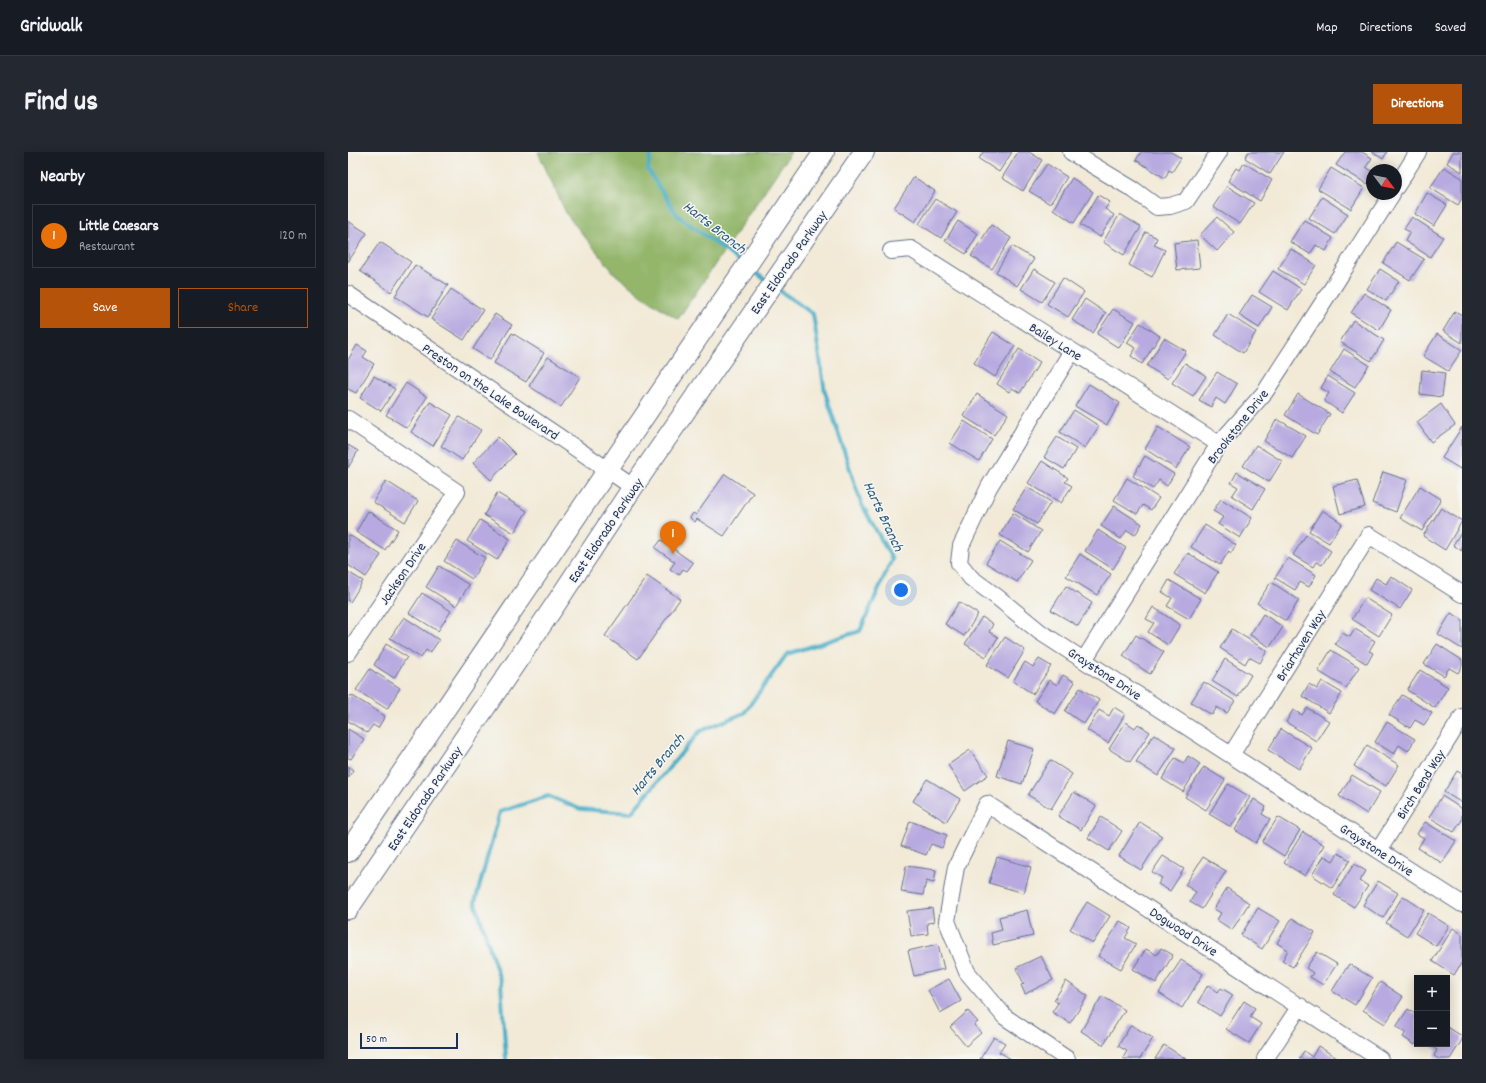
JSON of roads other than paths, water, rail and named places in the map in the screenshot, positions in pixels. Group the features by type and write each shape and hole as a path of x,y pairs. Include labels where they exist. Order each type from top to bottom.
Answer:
{"main road":[{"path":"348,852 824,152"},
{"name":"East Eldorado Parkway","path":"348,909 551,612 633,488 864,152"}],"street":[{"path":"1071,152 1134,190 1157,207 1170,206 1186,201 1219,152"},
{"path":"1402,177 1418,152"},
{"name":"Brookstone Drive","path":"1084,660 1219,444 1265,392 1388,200"},
{"name":"Bailey Lane","path":"891,251 911,249 1219,444"},
{"name":"Preston on the Lake Boulevard","path":"348,294 633,488"},
{"name":"Graystone Drive","path":"1072,351 989,487 961,546 959,563 971,578 997,596 1040,632 1462,904"},
{"name":"Jackson Drive","path":"348,419 456,492 348,653"},
{"name":"Briarhaven Way","path":"1231,755 1368,535 1462,594"},
{"name":"Birch Bend Way","path":"1379,850 1462,717"},
{"name":"Dogwood Drive","path":"1067,1059 1005,1017 967,972 948,921 956,867 987,804 1380,1059"},
{"path":"1265,1059 1300,1006"}],"waterway":[{"name":"Harts Branch","path":"651,152 648,170 677,215 742,263"},
{"name":"Harts Branch","path":"750,269 767,281"},
{"name":"Harts Branch","path":"506,1059 501,983 475,902 500,812 548,796 580,809 631,813 700,731 744,713 787,654 860,631 892,559 861,503 825,392 813,314 776,288"}],"place":[{"name":"Little Caesars","path":"673,554"}]}
